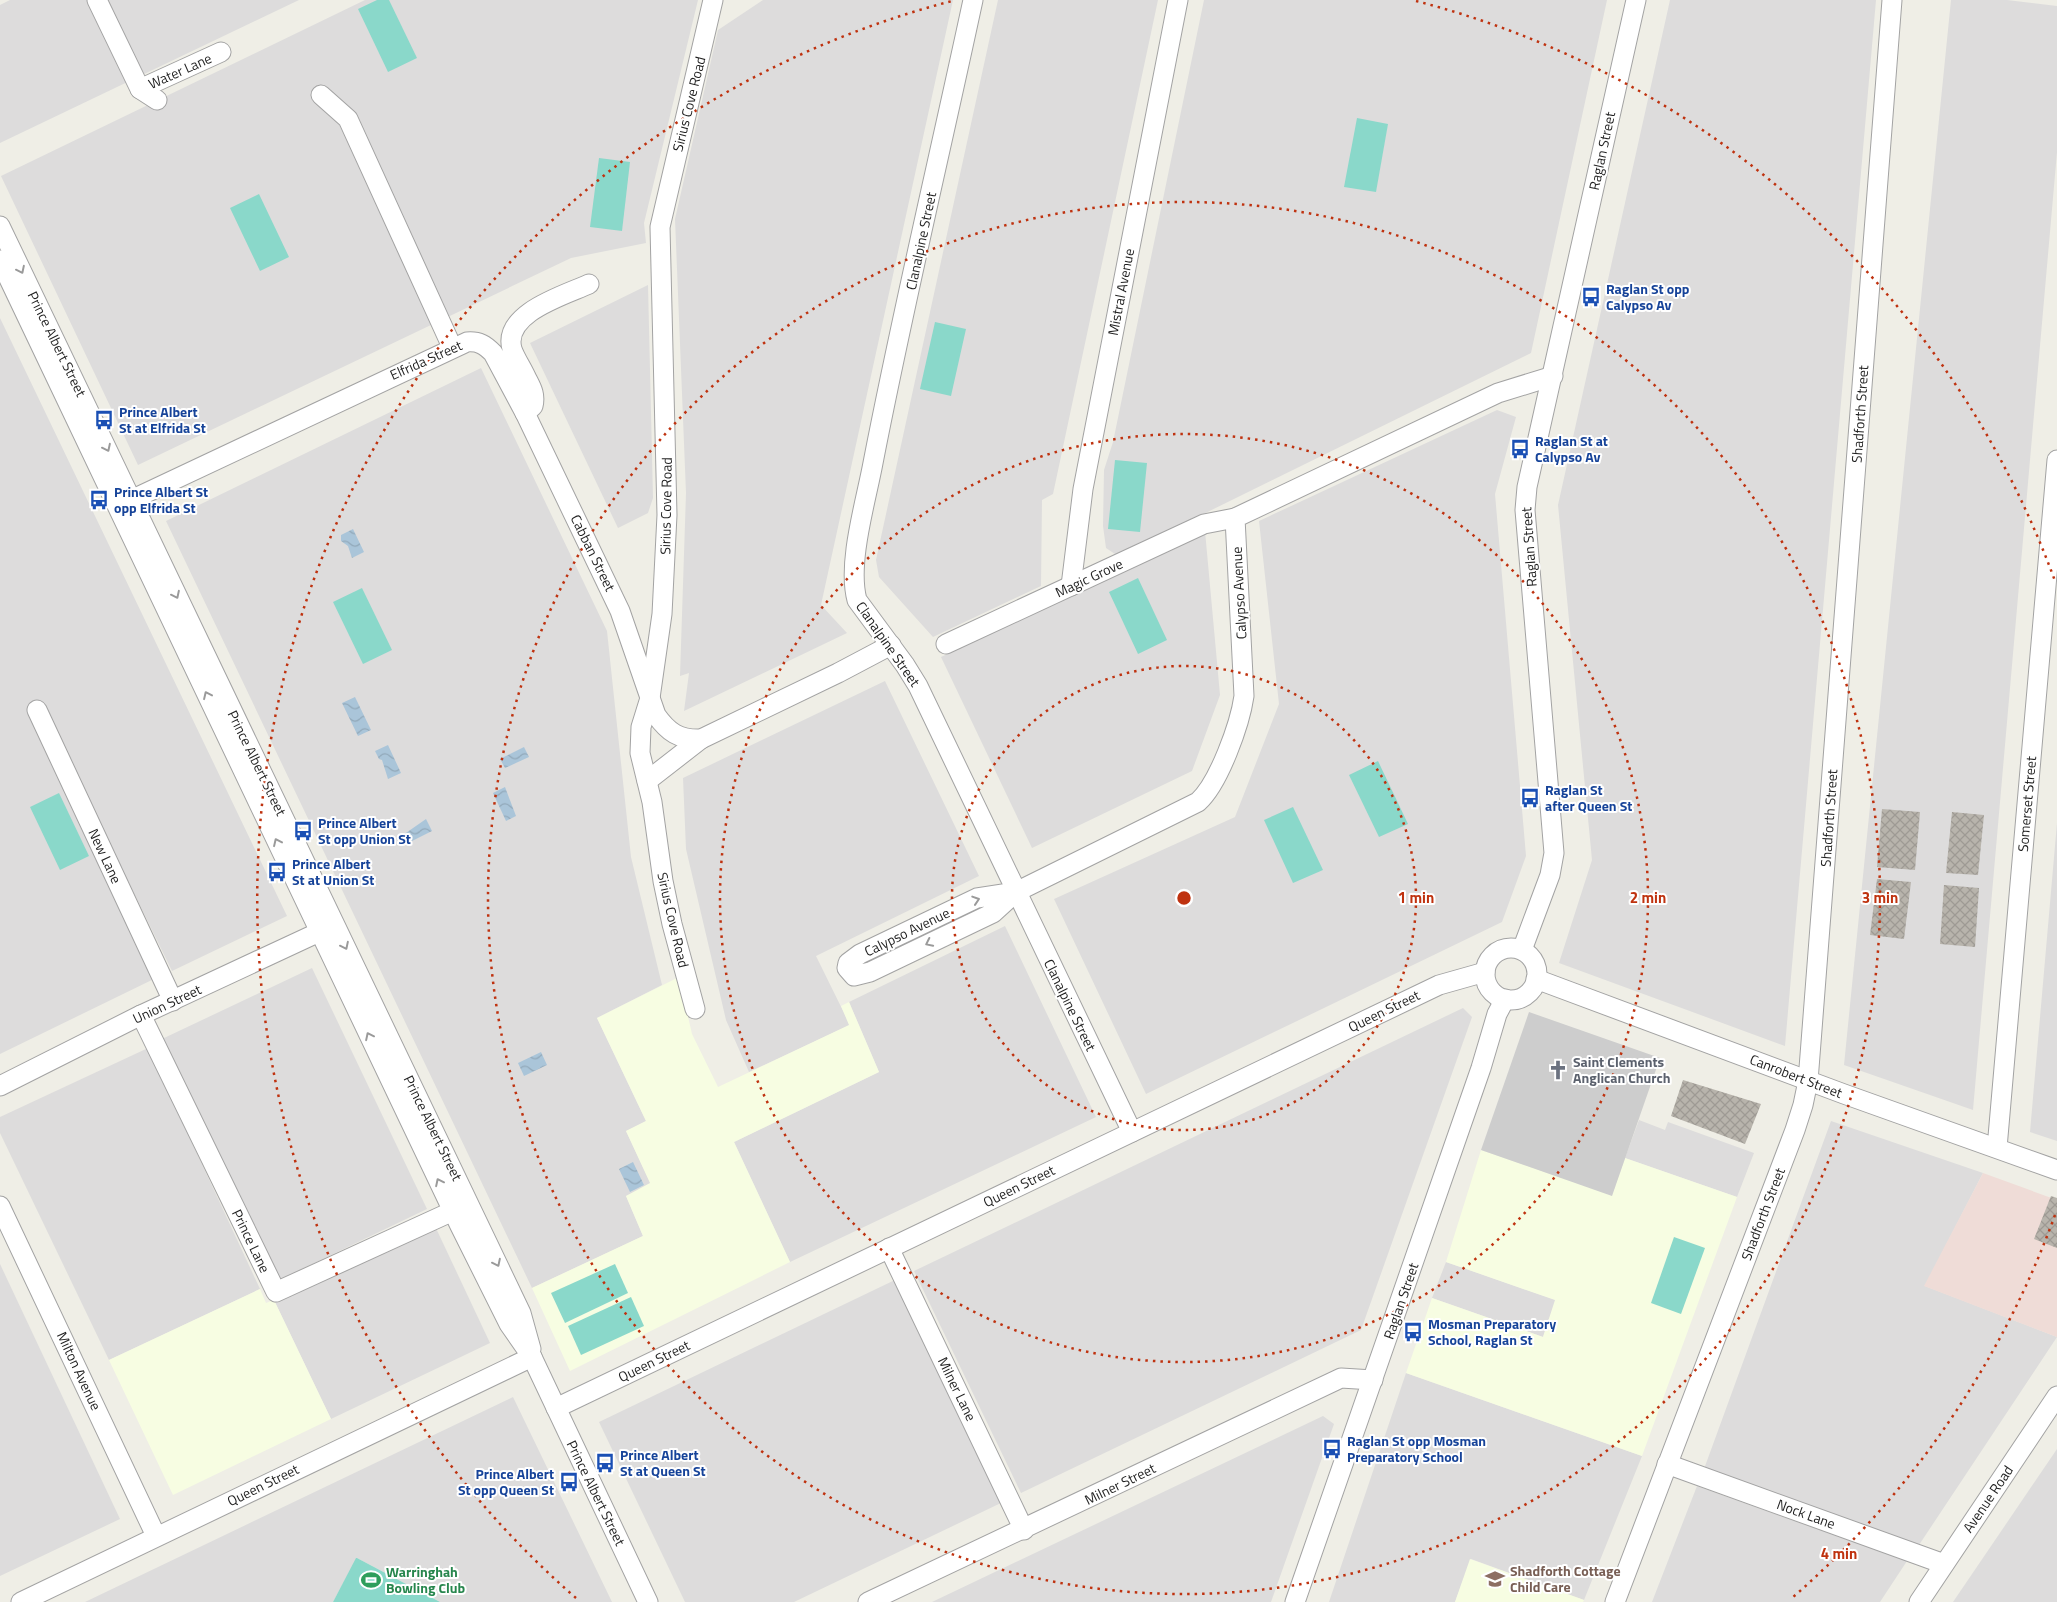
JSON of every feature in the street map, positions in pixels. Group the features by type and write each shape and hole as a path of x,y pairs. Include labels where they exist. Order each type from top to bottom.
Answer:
{"street":[{"path":"97,0 140,89 157,100"},
{"name":"Sirius Cove Road","path":"695,1009 672,924 648,781 640,753 641,727 650,698 662,614 667,515 660,227 713,0"},
{"name":"Clanalpine Street","path":"973,0 880,426 855,558 854,589 857,600 891,645 918,686 1132,1132"},
{"name":"Mistral Avenue","path":"1071,586 1083,489 1178,0"},
{"name":"Raglan Street","path":"1522,950 1550,875 1554,853 1525,510 1527,487 1636,0"},
{"name":"Shadforth Street","path":"1615,1602 1795,1130 1808,1081 1892,0"},
{"name":"Water Lane","path":"140,89 221,52"},
{"path":"321,95 348,119 452,347"},
{"name":"Prince Albert Street","path":"0,226 131,500 327,928 453,1211 509,1324 532,1358 648,1602"},
{"name":"Prince Albert Street","path":"0,260 327,928 521,1313 532,1358"},
{"path":"526,413 533,406 534,391 512,348 512,333 515,324 539,307 589,284"},
{"name":"Elfrida Street","path":"131,500 452,347 467,342 477,341 493,353 526,413"},
{"path":"1235,518 1498,392 1553,376"},
{"name":"Cabban Street","path":"526,413 620,610 650,698"},
{"name":"Somerset Street","path":"1996,1148 2057,460"},
{"name":"Magic Grove","path":"946,644 1204,524 1235,518"},
{"name":"Calypso Avenue","path":"1016,892 977,898 860,954 848,963 847,968 854,976 870,972 993,913 1016,892 1190,807 1206,795 1238,722 1244,696 1235,518"},
{"path":"648,781 701,739 838,673 891,645"},
{"path":"650,698 665,728 674,735 688,739 701,739"},
{"name":"New Lane","path":"37,710 173,1000"},
{"name":"Union Street","path":"0,1086 141,1015 327,928"},
{"path":"1505,948 1522,950 1535,964 1536,979 1529,992 1522,997 1505,999 1492,992 1488,986 1485,972 1486,964 1498,952 1505,948"},
{"name":"Queen Street","path":"556,1408 1439,985 1485,972"},
{"name":"Canrobert Street","path":"1536,979 1808,1081 2057,1170"},
{"name":"Raglan Street","path":"1295,1602 1481,1068 1497,1014 1505,999"},
{"name":"Prince Lane","path":"141,1015 276,1292 453,1211"},
{"name":"Milton Avenue","path":"0,1206 156,1536"},
{"name":"Milner Lane","path":"889,1248 1024,1530"},
{"name":"Queen Street","path":"21,1602 532,1358"},
{"name":"Milner Street","path":"868,1602 1024,1530 1341,1378 1373,1380"},
{"name":"Avenue Road","path":"1919,1602 2057,1396"},
{"name":"Nock Lane","path":"1667,1464 1944,1564"}],"shaded area":[{"path":"10,0 299,0 0,143 0,5"},
{"path":"365,0 698,0 644,223 646,243 571,258 138,465 1,176"},
{"path":"377,0 389,0 417,58 388,72 358,9"},
{"path":"763,0 953,0 821,605 847,633 684,711 689,673 680,676 686,493 675,219 718,30"},
{"path":"998,0 1158,0 1053,494 1042,500 1041,586 933,637 879,577 876,560"},
{"path":"1204,0 1607,0 1531,353 1118,556 1106,548 1103,526 1104,470 1113,442"},
{"path":"1670,0 1876,0 1785,1046 1559,963 1592,860 1558,505"},
{"path":"1951,0 2007,0 2057,6 2057,152 1973,1110 1844,1065"},
{"path":"1357,118 1388,124 1376,192 1344,187"},
{"path":"599,158 630,162 622,231 590,227"},
{"path":"259,194 289,257 260,271 230,208"},
{"path":"648,285 653,498 648,513 618,528 530,343"},
{"path":"0,318 287,916 172,971 42,705 158,977 0,1054"},
{"path":"935,322 966,329 951,396 920,389"},
{"path":"481,368 607,631 631,857 662,985 597,1018 646,1121 626,1131 651,1184 626,1196 643,1236 532,1288 166,521"},
{"path":"1497,410 1516,417 1495,494 1526,856 1502,922 1146,1094 1054,899 1235,817 1279,704 1259,521"},
{"path":"1115,460 1147,463 1140,532 1108,529"},
{"path":"1205,531 1220,695 1192,771 1032,848 941,657"},
{"path":"1138,578 1167,640 1138,654 1109,592"},
{"path":"362,588 392,650 363,664 333,602"},
{"path":"885,681 979,876 816,956 850,1025 749,1072 726,1020 686,849 683,778"},
{"path":"1378,761 1408,824 1379,837 1349,775"},
{"path":"59,793 89,856 60,870 30,807"},
{"path":"1293,807 1323,870 1293,883 1264,820"},
{"path":"2057,823 2057,1141 2030,1132"},
{"path":"1005,926 1096,1117 790,1262 734,1142 879,1072 849,1002"},
{"path":"312,968 427,1209 277,1281 162,1039"},
{"path":"679,977 692,1034 718,1087 849,1025 841,1006 849,1002 879,1072 734,1142 790,1262 570,1371 532,1288 643,1236 626,1196 650,1183 626,1131 646,1121 597,1018"},
{"path":"1463,1008 1472,1017 1361,1330 1021,1493 914,1271"},
{"path":"1529,1012 1660,1058 1612,1196 1481,1150"},
{"path":"148,1048 260,1289 109,1360 0,1133 0,1117"},
{"path":"1639,1120 1665,1130 1668,1122 1754,1153 1737,1197 1625,1158"},
{"path":"1831,1121 1983,1173 1925,1286 2057,1337 1919,1545 1704,1469"},
{"path":"1481,1150 1612,1195 1625,1158 1737,1197 1642,1456 1406,1373 1432,1298 1543,1337 1555,1300 1446,1262"},
{"path":"1983,1173 2057,1200 2057,1337 1924,1286"},
{"path":"434,1224 490,1343 331,1419 274,1300"},
{"path":"1674,1237 1705,1248 1681,1314 1651,1303"},
{"path":"1446,1262 1556,1300 1543,1337 1432,1298"},
{"path":"0,1264 120,1519 0,1576"},
{"path":"615,1264 628,1293 565,1323 551,1293"},
{"path":"897,1279 1003,1502 794,1602 685,1602 599,1422"},
{"path":"260,1289 266,1303 274,1300 331,1419 173,1495 109,1360"},
{"path":"631,1297 644,1326 581,1355 568,1326"},
{"path":"1406,1373 1642,1456 1584,1600 1471,1559 1455,1602 1329,1602"},
{"path":"513,1397 612,1602 440,1602 357,1558 333,1602 85,1602"},
{"path":"1323,1416 1334,1424 1271,1602 932,1602"},
{"path":"2057,1449 2057,1602 1953,1602"},
{"path":"1697,1486 1907,1561 1880,1602 1652,1602"},
{"name":"Warringhah Bowling Club","path":"357,1558 440,1602 333,1602"},
{"name":"Shadforth Cottage Child Care","path":"1470,1559 1584,1600 1583,1602 1455,1602"}],"water":[{"path":"353,529 364,552 352,558 348,546 341,541 341,535"},
{"path":"355,697 371,730 358,736 342,703"},
{"path":"388,745 401,773 388,779 382,760 379,759 375,751"},
{"path":"524,747 529,757 505,768 500,759"},
{"path":"505,787 516,816 506,821 493,793"},
{"path":"426,819 432,831 408,843 403,835"},
{"path":"541,1052 547,1065 524,1076 518,1063"},
{"path":"633,1162 644,1185 630,1192 619,1169"}],"building":[{"path":"1882,809 1920,812 1915,870 1877,867"},
{"path":"1952,812 1984,815 1978,875 1946,873"},
{"path":"1877,879 1911,882 1904,939 1870,935"},
{"path":"1944,885 1979,888 1975,947 1940,944"},
{"path":"1683,1080 1761,1104 1745,1144 1671,1116"},
{"path":"2051,1196 2057,1198 2057,1248 2034,1239"}],"place":[{"name":"Raglan St opp Calypso Av","path":"1591,297"},
{"name":"Prince Albert St at Elfrida St","path":"104,420"},
{"name":"Raglan St at Calypso Av","path":"1520,449"},
{"name":"Prince Albert St opp Elfrida St","path":"99,500"},
{"name":"Raglan St after Queen St","path":"1530,798"},
{"name":"Prince Albert St opp Union St","path":"303,831"},
{"name":"Prince Albert St at Union St","path":"277,872"},
{"name":"Saint Clements Anglican Church","path":"1558,1070"},
{"name":"Mosman Preparatory School, Raglan St","path":"1413,1332"},
{"name":"Raglan St opp Mosman Preparatory School","path":"1332,1449"},
{"name":"Prince Albert St at Queen St","path":"605,1463"},
{"name":"Prince Albert St opp Queen St","path":"569,1482"},
{"name":"Shadforth Cottage Child Care","path":"1495,1579"},
{"name":"Warringhah Bowling Club","path":"371,1580"}]}
